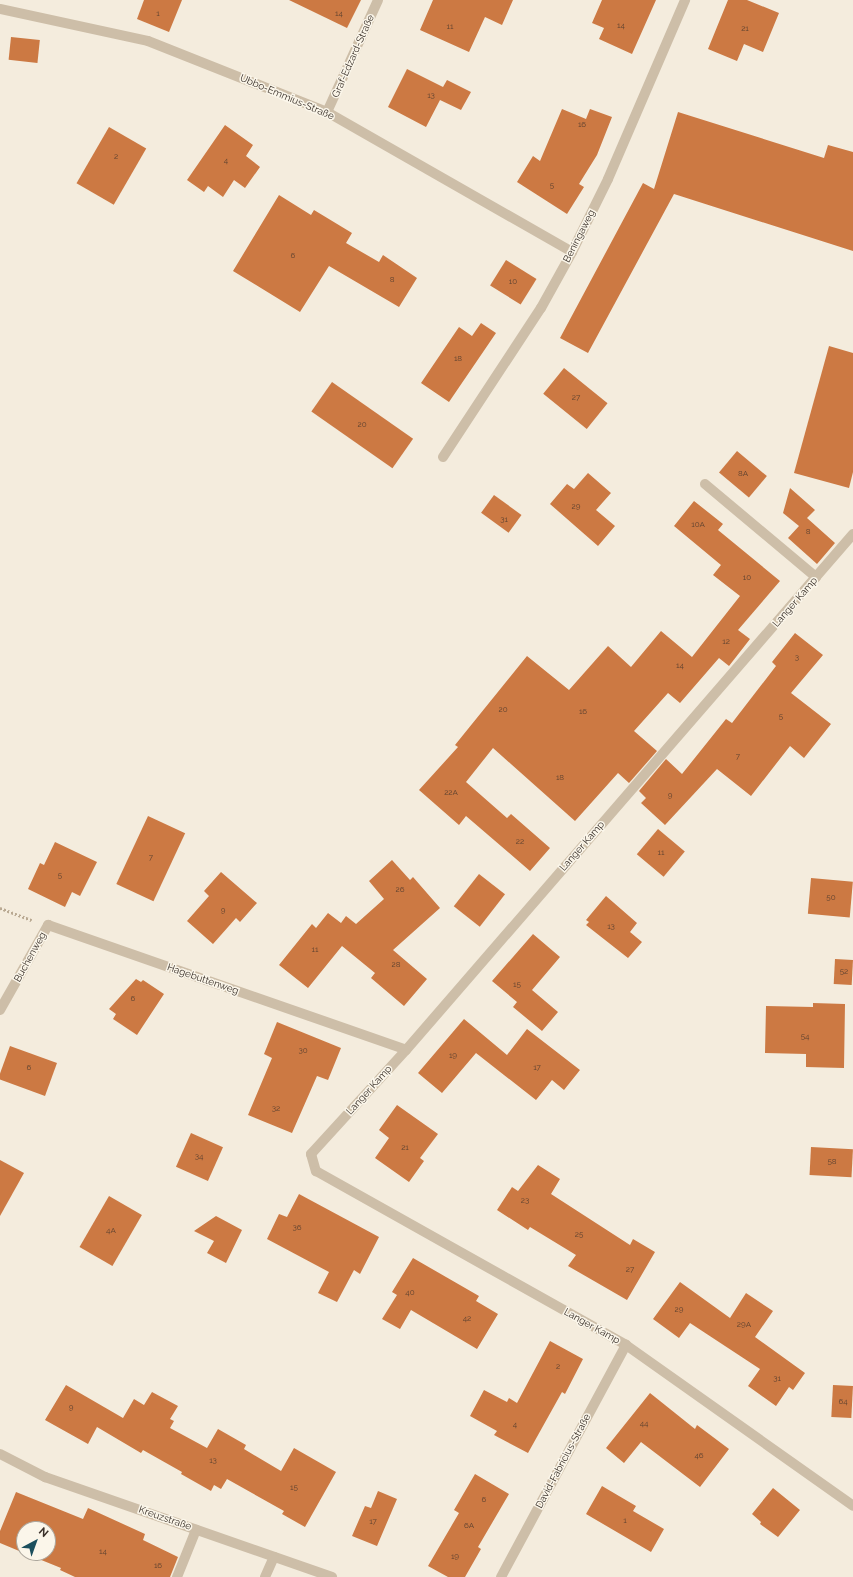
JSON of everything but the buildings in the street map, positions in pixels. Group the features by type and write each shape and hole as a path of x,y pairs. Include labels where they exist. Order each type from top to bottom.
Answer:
{"street":[{"name":"Graf-Edzard-Straße","path":"327,112 378,0"},
{"name":"Beningaweg","path":"443,457 541,308 572,252 608,179 685,0"},
{"name":"Ubbo-Emmius-Straße","path":"0,9 148,41 327,112 572,252"},
{"path":"705,484 816,577"},
{"name":"Langer Kamp","path":"853,534 406,1050 311,1154 316,1171 626,1345 853,1506"},
{"name":"Hagebuttenweg","path":"48,925 406,1050"},
{"name":"Buchenweg","path":"0,1010 48,925"},
{"name":"David-Fabricius-Straße","path":"500,1577 626,1345"},
{"name":"Kreuzstraße","path":"0,1454 45,1476 332,1577"},
{"path":"178,1577 196,1530"},
{"path":"265,1577 274,1557"}],"path":[{"path":"0,908 48,925"}]}
